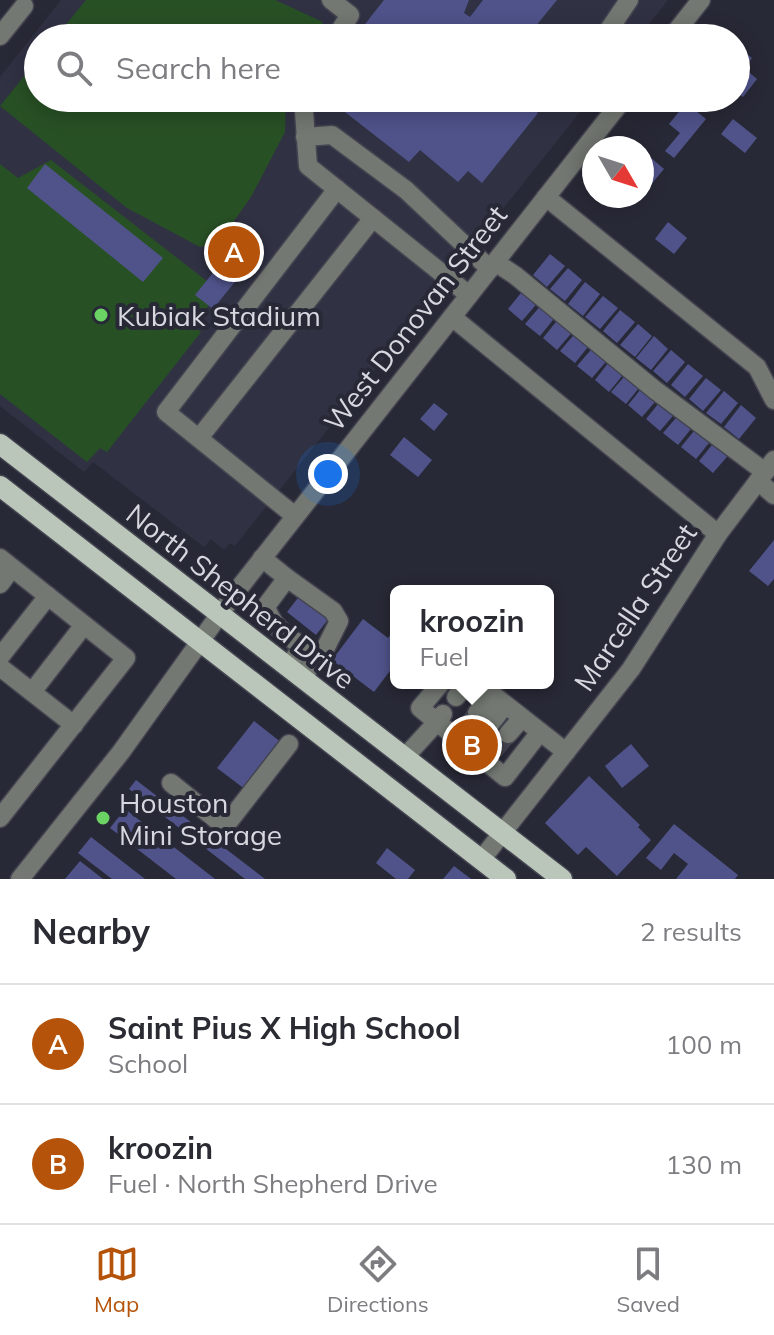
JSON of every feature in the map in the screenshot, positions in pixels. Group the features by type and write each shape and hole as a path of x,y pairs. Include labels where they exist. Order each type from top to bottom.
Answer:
{"main road":[{"name":"North Shepherd Drive","path":"0,444 562,879"},
{"path":"0,486 506,879"}],"street":[{"path":"331,0 350,15 344,24"},
{"path":"613,24 629,0"},
{"path":"682,24 701,0"},
{"path":"0,36 24,6"},
{"path":"304,112 308,166 469,295"},
{"name":"West Donovan Street","path":"20,879 121,752 262,558 613,112"},
{"path":"305,137 332,135 406,190 492,266 516,276 655,390 766,471 774,495"},
{"path":"295,516 166,412 337,189"},
{"path":"546,197 757,367 774,400"},
{"path":"199,438 373,218"},
{"path":"452,317 718,534"},
{"name":"Marcella Street","path":"481,860 631,669 718,534 766,471"},
{"path":"262,558 333,611 339,621 324,651 294,673"},
{"path":"0,584 6,563 126,658 0,818"},
{"path":"287,578 266,606 276,627 303,647 294,673"},
{"path":"0,657 48,596"},
{"path":"32,692 84,625"},
{"path":"260,646 276,627"},
{"path":"0,667 74,725"},
{"path":"436,689 420,708 440,718 490,756 505,777 540,732"},
{"path":"484,718 492,694 566,752"},
{"path":"404,758 440,718"},
{"path":"508,734 522,718"},
{"path":"171,783 218,821 225,822 230,820 289,744"}],"shaded area":[{"path":"61,0 668,0 649,24 42,24"},
{"path":"24,47 24,112 580,112 235,546 230,543 224,550 211,539 204,547 93,462 84,472 0,406 0,77"}],"green space":[{"path":"86,0 275,0 323,22 322,24 66,24"},
{"path":"24,76 24,112 286,112 285,132 251,197 219,242 200,247 127,208 0,106"},
{"name":"Kubiak Stadium","path":"51,160 208,282 210,304 193,326 201,332 107,452 100,448 87,462 0,394 0,164 18,178"}],"building":[{"path":"384,0 469,0 464,13 470,17 483,0 557,0 537,24 365,24"},
{"path":"750,73 757,79 750,88"},
{"path":"345,112 538,113 482,183 468,171 458,182 420,150 409,162"},
{"path":"679,112 697,112 706,119 674,158 665,151 680,133 669,124"},
{"path":"733,119 757,138 745,153 721,134"},
{"path":"654,160 664,169 654,181"},
{"path":"45,164 163,258 143,282 27,188"},
{"path":"668,222 687,238 674,254 655,239"},
{"path":"229,253 247,267 213,309 195,295"},
{"path":"550,254 565,266 547,287 533,275"},
{"path":"568,268 582,280 565,301 550,289"},
{"path":"585,282 600,294 583,316 568,304"},
{"path":"525,288 540,300 522,321 508,309"},
{"path":"603,296 618,308 600,329 585,317"},
{"path":"543,303 557,315 540,336 525,324"},
{"path":"620,310 635,322 617,343 603,331"},
{"path":"560,317 575,329 557,350 543,338"},
{"path":"638,324 652,336 635,357 620,345"},
{"path":"578,330 592,342 575,363 560,351"},
{"path":"654,336 668,349 651,370 636,358"},
{"path":"595,345 610,357 592,378 577,366"},
{"path":"671,350 685,362 667,383 653,371"},
{"path":"612,358 627,370 609,392 595,380"},
{"path":"688,364 703,376 685,397 671,385"},
{"path":"629,371 643,383 626,404 611,392"},
{"path":"706,378 721,390 703,411 689,399"},
{"path":"645,384 660,396 642,417 628,405"},
{"path":"724,391 738,403 721,424 706,413"},
{"path":"663,398 678,410 660,431 646,419"},
{"path":"434,403 448,414 434,431 420,419"},
{"path":"741,405 756,418 739,439 724,427"},
{"path":"681,412 695,424 678,445 663,433"},
{"path":"698,426 713,438 696,459 681,447"},
{"path":"404,437 432,460 418,477 390,455"},
{"path":"716,440 731,452 713,473 699,461"},
{"path":"774,540 774,579 768,586 749,571"},
{"path":"301,594 330,617 316,635 287,612"},
{"path":"363,619 388,638 390,635 390,671 374,692 332,660"},
{"path":"254,721 282,743 246,790 217,768"},
{"path":"631,744 649,766 622,788 605,766"},
{"path":"589,776 640,825 638,827 651,840 617,876 586,847 578,855 545,823"},
{"path":"136,780 265,879 245,879 129,789"},
{"path":"125,809 215,879 176,879 110,828"},
{"path":"674,824 738,875 735,879 676,879 688,864 674,853 661,870 646,858"},
{"path":"91,837 145,879 112,879 78,853"},
{"path":"387,848 415,870 408,879 396,879 376,863"},
{"path":"80,861 103,879 65,879"},
{"path":"454,866 471,879 443,879"}],"tunnel":[{"path":"464,729 477,713"},
{"path":"479,739 491,723"},
{"path":"494,751 508,734"}],"place":[{"name":"Saint Pius X High School","path":"234,252"},
{"name":"Kubiak Stadium","path":"101,315"},
{"name":"kroozin","path":"472,745"},
{"name":"Houston Mini Storage","path":"103,818"}]}
